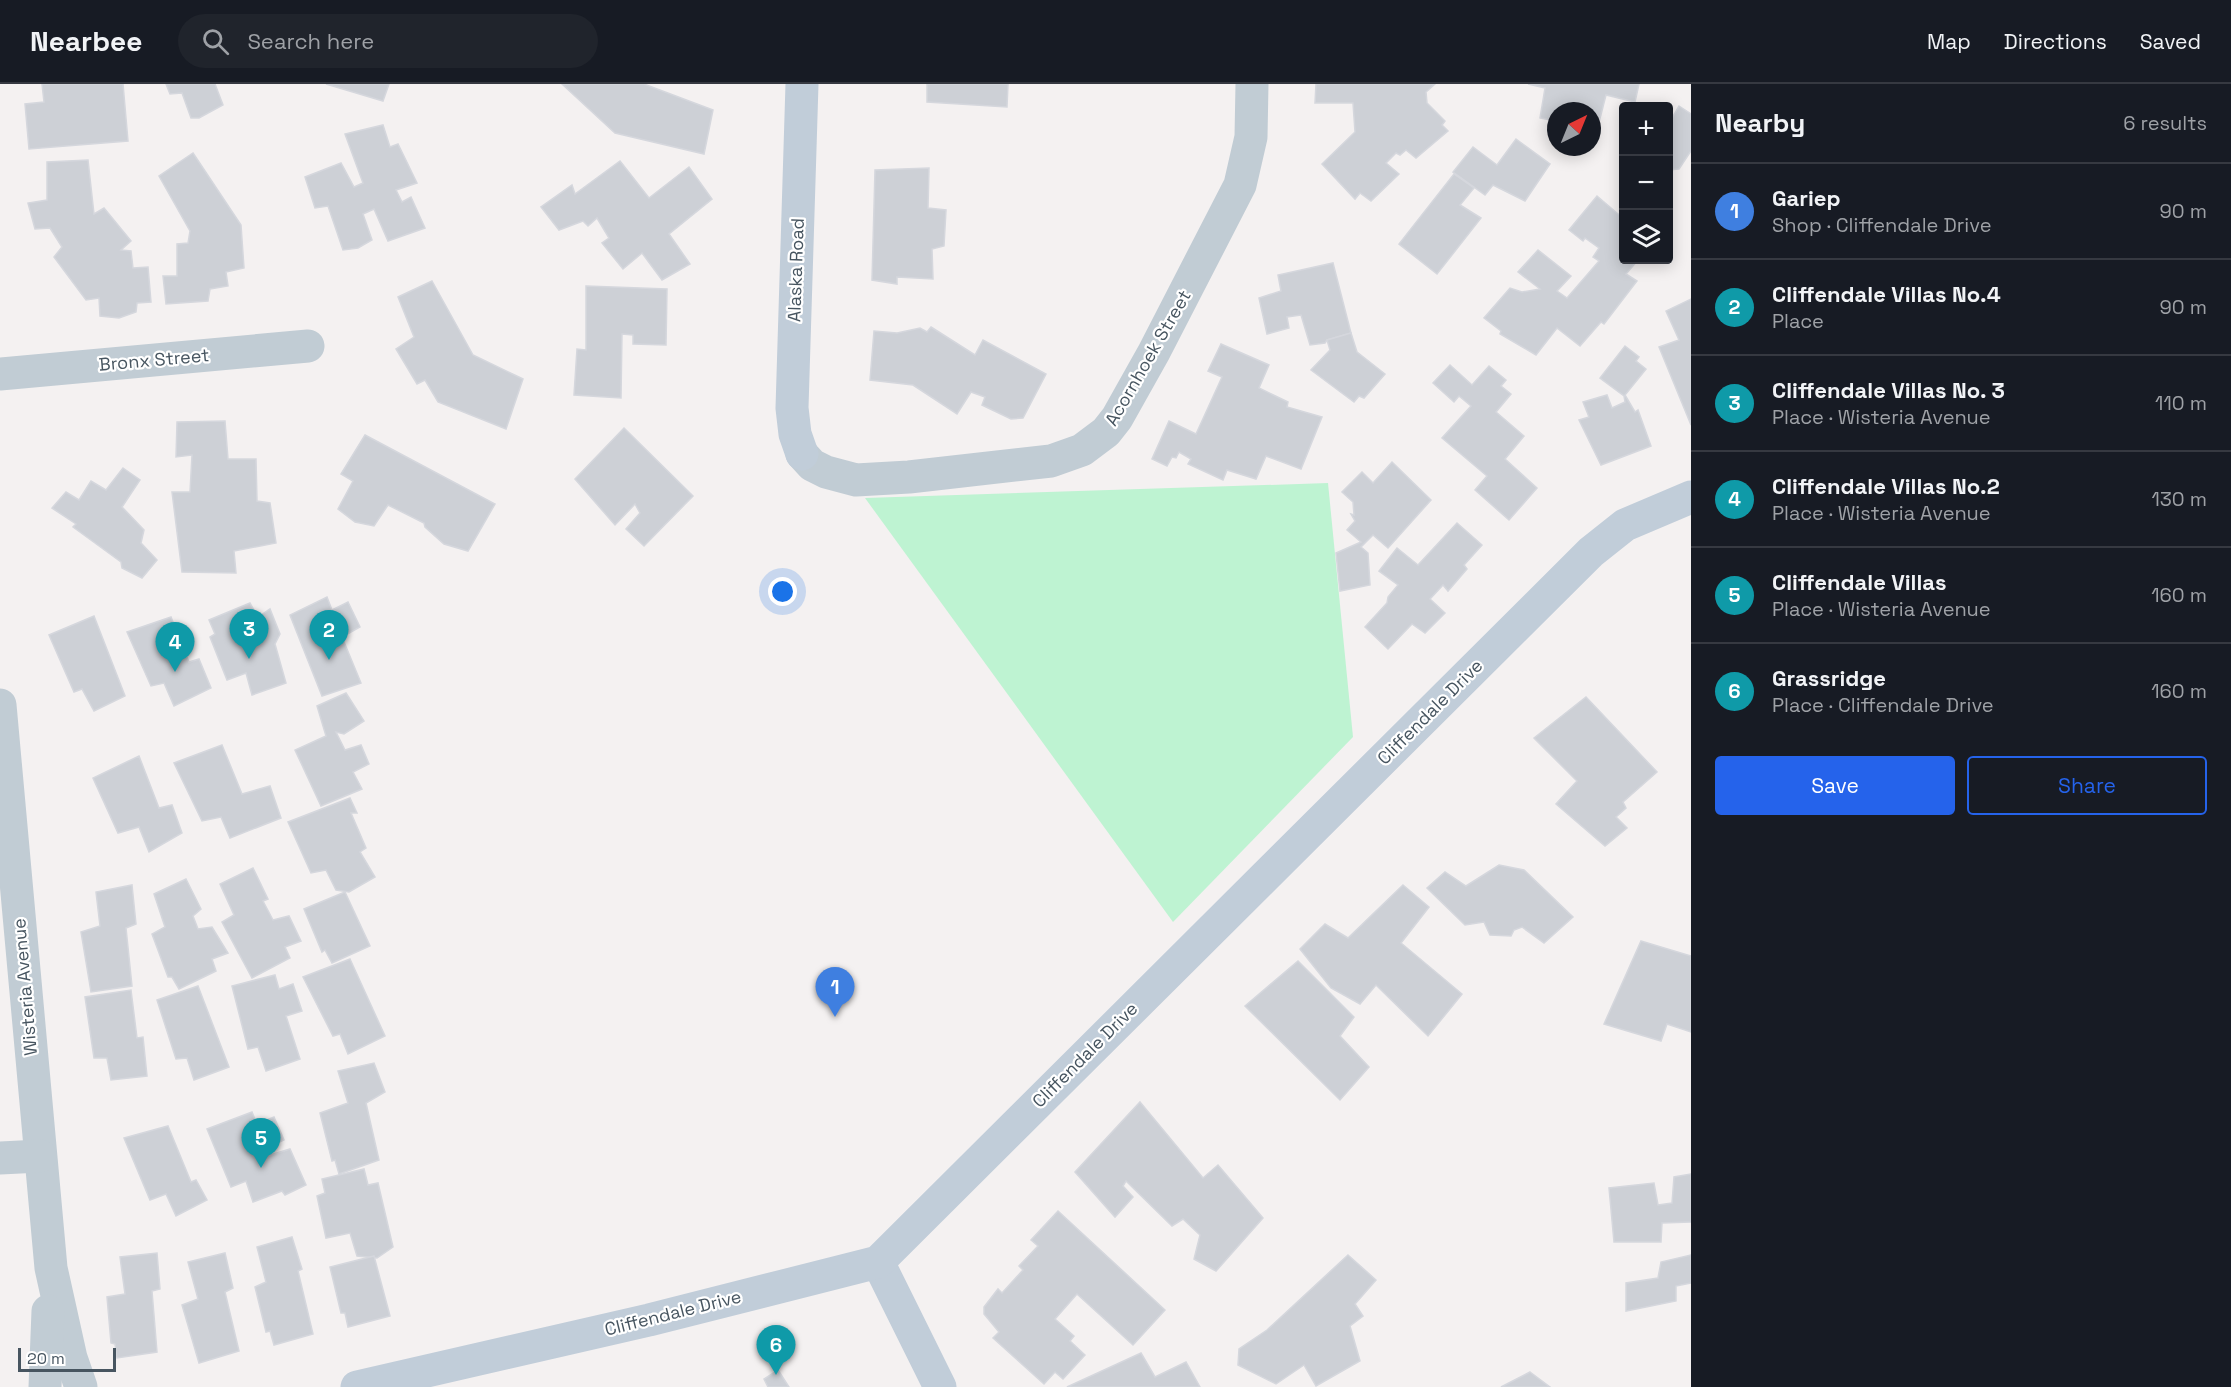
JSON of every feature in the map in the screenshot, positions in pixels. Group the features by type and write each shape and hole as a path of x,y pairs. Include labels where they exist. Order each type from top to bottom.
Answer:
{"street":[{"name":"Alaska Road","path":"802,84 792,408 795,434 802,454"},
{"name":"Acornhoek Street","path":"802,454 812,465 836,476 878,479 1051,461 1069,457 1096,441 1125,404 1231,204 1249,151 1252,84"},
{"name":"Bronx Street","path":"0,374 308,346"},
{"name":"Cliffendale Drive","path":"357,1387 649,1320 878,1262 1591,552 1625,525 1691,497"},
{"name":"Wisteria Avenue","path":"0,705 51,1268 71,1358 81,1387"},
{"path":"0,1158 40,1156"},
{"path":"878,1262 940,1387"},
{"name":"Wisteria Avenue","path":"45,1387 51,1268"}],"green space":[{"path":"1328,483 1353,737 1173,922 865,498"}],"building":[{"path":"42,84 123,84 128,141 29,149 25,104 44,102"},
{"path":"166,84 215,84 223,105 199,118 191,118 182,93 170,94"},
{"path":"326,84 389,84 383,101"},
{"path":"562,84 644,84 713,110 704,154 615,133"},
{"path":"927,84 1008,84 1007,107 927,102"},
{"path":"1316,84 1435,84 1426,92 1427,103 1445,121 1442,125 1448,131 1416,158 1406,150 1400,155 1396,153 1386,163 1399,174 1371,201 1360,193 1355,199 1322,164 1355,132 1353,103 1315,103"},
{"path":"1528,84 1639,84 1635,102 1606,95 1601,115 1601,102 1547,102 1547,119 1540,118 1545,88"},
{"path":"1679,106 1691,114 1691,151 1679,169 1673,170 1673,156 1673,116"},
{"path":"383,125 390,147 398,144 417,183 396,190 402,202 411,197 425,228 388,241 374,209 363,214 372,240 358,248 343,250 328,206 315,208 305,177 341,163 354,187 363,183 345,134"},
{"path":"1516,139 1550,164 1525,201 1493,185 1485,195 1453,172 1473,147 1497,165"},
{"path":"193,153 241,225 244,268 226,272 228,286 210,289 208,301 166,304 163,276 177,276 177,244 188,243 190,231 159,176"},
{"path":"88,160 94,214 104,208 131,241 121,250 131,251 133,268 148,267 151,302 137,303 136,312 119,318 100,316 99,298 86,300 54,257 62,247 50,228 35,229 28,203 47,200 47,162"},
{"path":"620,161 649,198 689,167 712,199 669,234 690,264 662,280 642,253 623,269 602,243 609,238 597,218 588,226 583,221 559,230 541,207 572,185 575,194"},
{"path":"929,168 928,208 946,210 944,246 932,249 933,279 897,277 897,284 872,280 875,170"},
{"path":"1454,174 1474,188 1460,205 1481,218 1437,274 1399,244"},
{"path":"1597,196 1619,215 1619,264 1635,264 1626,274 1637,281 1604,324 1601,322 1580,346 1557,328 1536,355 1500,334 1501,331 1484,318 1510,288 1522,292 1540,289 1518,272 1538,250 1571,276 1557,291 1567,298 1599,261 1593,257 1599,248 1585,238 1583,241 1569,230"},
{"path":"1333,263 1351,333 1327,340 1325,343 1310,345 1301,315 1287,317 1289,328 1267,334 1259,298 1281,291 1278,275"},
{"path":"432,281 473,355 523,379 506,429 438,402 425,380 417,384 396,349 414,337 398,297"},
{"path":"586,286 667,289 666,345 633,344 633,335 622,334 621,398 574,395 577,349 586,350"},
{"path":"1691,299 1691,425 1659,347 1679,340 1666,311"},
{"path":"931,327 975,355 983,340 1046,374 1023,418 1011,419 982,405 985,397 971,392 957,414 913,385 870,380 874,331 897,333 920,328 927,332"},
{"path":"1351,333 1357,352 1385,374 1364,398 1359,396 1354,402 1311,370 1330,350 1327,340"},
{"path":"1221,344 1269,365 1259,388 1288,402 1287,407 1322,417 1301,469 1266,456 1256,479 1227,470 1223,480 1188,464 1191,459 1179,452 1176,458 1172,457 1167,466 1152,459 1169,421 1196,434 1222,377 1208,371"},
{"path":"1625,346 1639,357 1636,361 1646,369 1625,395 1635,412 1638,410 1651,446 1601,465 1579,420 1589,417 1583,402 1607,395 1612,408 1625,402 1624,396 1600,378"},
{"path":"1450,365 1472,385 1489,366 1506,380 1501,386 1511,394 1496,412 1524,436 1505,459 1537,488 1509,520 1475,490 1487,476 1442,438 1471,406 1459,396 1454,402 1433,383"},
{"path":"225,421 228,459 256,459 257,501 270,503 276,543 234,551 236,573 182,572 172,492 190,492 192,455 176,457 177,422"},
{"path":"624,428 693,496 644,546 626,529 640,513 635,504 615,525 575,479"},
{"path":"365,435 495,504 468,551 444,544 425,527 424,523 388,505 374,526 355,522 338,509 353,481 341,474"},
{"path":"1392,462 1431,500 1388,548 1373,535 1361,547 1368,553 1370,585 1340,591 1336,553 1361,542 1347,530 1355,521 1351,514 1354,515 1353,502 1342,492 1362,472 1373,483"},
{"path":"123,468 140,480 122,507 144,530 141,543 157,560 142,578 122,568 121,562 73,527 76,524 52,508 66,492 79,500 91,481 106,490"},
{"path":"1457,523 1482,545 1464,565 1467,569 1448,591 1443,585 1430,599 1445,613 1425,633 1412,624 1388,649 1365,627 1387,603 1388,597 1398,585 1379,571 1397,548 1418,565"},
{"path":"327,597 332,610 348,602 360,627 342,637 361,683 322,696 290,615"},
{"path":"250,603 258,617 270,609 280,634 275,644 286,683 252,695 246,673 227,680 210,637 215,634 209,620"},
{"path":"94,616 125,696 94,711 82,689 74,692 49,635"},
{"path":"171,617 189,662 199,659 211,688 174,706 164,683 151,686 127,632"},
{"path":"346,693 364,721 344,734 336,732 345,750 361,745 369,764 353,772 362,789 321,806 295,750 326,736 317,706"},
{"path":"1586,697 1657,772 1623,802 1626,808 1616,817 1627,828 1605,846 1556,804 1577,781 1534,738"},
{"path":"222,745 242,794 270,786 281,818 230,838 221,817 202,821 174,763"},
{"path":"139,756 159,808 172,805 182,833 149,852 139,827 118,833 93,778"},
{"path":"350,798 357,813 351,813 366,848 360,852 375,877 349,892 336,890 326,870 311,873 288,822"},
{"path":"1499,865 1524,870 1573,917 1544,943 1522,927 1514,930 1511,936 1490,935 1484,922 1465,925 1427,888 1445,872 1466,886"},
{"path":"253,868 268,899 263,901 273,920 289,916 301,941 285,947 290,958 252,978 222,922 234,915 220,884"},
{"path":"186,879 201,909 193,916 198,929 212,927 228,953 212,959 216,971 179,989 172,977 168,977 152,934 165,927 154,894"},
{"path":"132,885 136,924 126,928 132,986 91,992 81,932 100,926 96,892"},
{"path":"1403,885 1429,907 1401,943 1462,994 1428,1036 1376,985 1360,1004 1331,988 1300,949 1325,924 1348,938"},
{"path":"345,892 370,946 332,963 325,950 322,952 304,909"},
{"path":"1641,941 1691,956 1691,1032 1667,1024 1661,1041 1604,1024"},
{"path":"350,959 385,1036 348,1054 340,1034 333,1036 303,977"},
{"path":"1298,961 1354,1017 1340,1036 1369,1067 1340,1100 1245,1006"},
{"path":"275,975 279,989 293,984 302,1011 286,1016 300,1059 266,1071 258,1047 248,1049 232,986"},
{"path":"198,986 229,1067 194,1080 187,1058 176,1059 157,1000"},
{"path":"131,990 137,1038 143,1037 147,1076 111,1080 107,1058 94,1058 85,997"},
{"path":"374,1063 385,1092 366,1103 379,1160 339,1174 335,1160 332,1161 320,1113 348,1103 338,1071"},
{"path":"1140,1102 1203,1178 1218,1165 1263,1218 1216,1271 1194,1259 1200,1235 1183,1219 1172,1226 1126,1181 1123,1186 1133,1197 1115,1217 1075,1172"},
{"path":"252,1112 257,1124 274,1117 284,1140 267,1148 270,1155 290,1149 306,1185 285,1195 282,1191 253,1202 246,1181 231,1187 207,1129"},
{"path":"168,1126 191,1182 196,1180 207,1200 176,1216 166,1194 150,1200 124,1138"},
{"path":"364,1169 368,1185 378,1183 393,1247 377,1258 357,1256 350,1233 326,1238 317,1196 325,1193 322,1179"},
{"path":"1691,1174 1691,1222 1662,1223 1661,1242 1614,1242 1609,1188 1654,1183 1658,1205 1672,1203 1674,1177"},
{"path":"1058,1211 1165,1310 1133,1345 1077,1294 1055,1319 1074,1336 1070,1341 1085,1355 1063,1379 1055,1372 1044,1384 993,1338 999,1332 984,1314 984,1307 998,1289 1002,1293 1023,1270 1019,1266 1038,1246 1031,1240"},
{"path":"292,1237 302,1269 298,1271 313,1334 274,1345 270,1331 266,1332 255,1287 266,1282 257,1247"},
{"path":"157,1253 160,1289 152,1291 157,1352 117,1358 115,1344 111,1343 107,1297 125,1294 120,1257"},
{"path":"225,1253 233,1288 225,1292 239,1351 199,1363 182,1305 198,1299 188,1262"},
{"path":"1348,1255 1376,1280 1355,1304 1363,1316 1350,1326 1360,1361 1316,1386 1304,1365 1276,1384 1238,1365 1239,1349 1267,1330"},
{"path":"1691,1255 1691,1283 1676,1286 1676,1301 1626,1311 1626,1283 1658,1278 1661,1262"},
{"path":"374,1256 390,1316 348,1327 345,1313 341,1313 330,1267"},
{"path":"1141,1353 1155,1377 1186,1362 1200,1387 1067,1387"},
{"path":"778,1370 789,1387 768,1387 764,1379"},
{"path":"1530,1372 1550,1387 1501,1387"}],"place":[{"name":"Cliffendale Villas No. 3","path":"249,659"},
{"name":"Cliffendale Villas No.4","path":"329,660"},
{"name":"Cliffendale Villas No.2","path":"175,672"},
{"name":"Gariep","path":"835,1017"},
{"name":"Cliffendale Villas","path":"261,1168"},
{"name":"Grassridge","path":"776,1375"}]}
